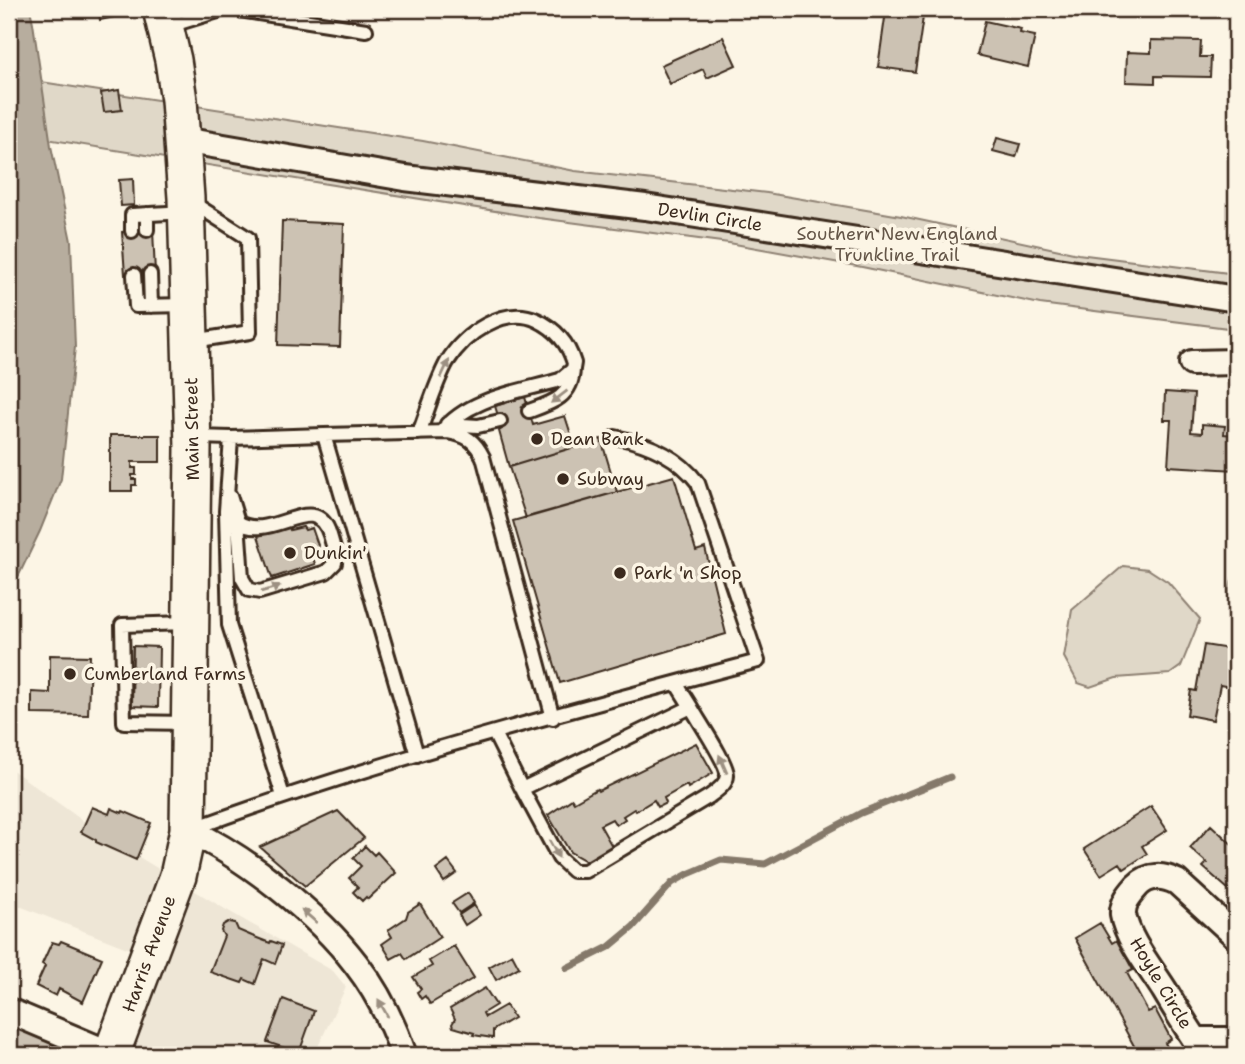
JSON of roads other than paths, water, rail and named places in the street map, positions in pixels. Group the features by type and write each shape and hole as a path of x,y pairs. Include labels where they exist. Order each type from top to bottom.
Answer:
{"main road":[{"name":"Main Street","path":"163,18 173,60 183,140 193,438 187,841"},
{"name":"Harris Avenue","path":"111,1055 187,841"}],"street":[{"name":"Devlin Circle","path":"183,140 405,178 645,207 1236,299"},
{"path":"1192,363 1236,362"},
{"path":"187,841 214,844 258,873 331,936 356,964 370,985 391,1022 404,1055"},
{"name":"Hoyle Circle","path":"1236,936 1177,882 1165,876 1151,877 1141,882 1125,902 1123,913 1128,929 1201,1048 1236,1040"},
{"path":"9,1011 111,1055"}],"lane":[{"path":"163,18 225,9"},
{"path":"233,9 366,30"},
{"path":"132,231 132,215 186,205 248,238 250,332 190,341"},
{"path":"147,214 147,230"},
{"path":"150,274 151,306"},
{"path":"134,275 136,306 188,305"},
{"path":"419,433 447,362 470,337 502,318 513,315 527,316 553,329 564,341 574,363 566,393 553,402 529,411"},
{"path":"444,428 469,407 560,380 573,369"},
{"path":"193,438 419,433 500,421"},
{"path":"444,428 464,435 484,457 553,718"},
{"path":"324,435 417,755"},
{"path":"187,841 283,796 417,755 758,661 698,483 690,473 664,453 642,443 615,437"},
{"path":"231,438 227,570 229,625 283,796"},
{"path":"228,489 238,522 242,578 253,592 326,572 335,563 335,550 327,526 318,517 304,515 257,529 238,522"},
{"path":"190,723 124,722 122,625 191,623"},
{"path":"495,733 559,858 573,871 585,871 710,796 726,781 722,761 676,683"},
{"path":"522,789 691,707"}],"waterway":[{"path":"567,968 609,947 633,927 672,883 688,874 721,860 765,864 861,813 950,777"}],"place":[{"name":"Dean Bank","path":"537,439"},
{"name":"Subway","path":"563,479"},
{"name":"Dunkin'","path":"290,553"},
{"name":"Park 'n Shop","path":"620,573"},
{"name":"Cumberland Farms","path":"70,674"}],"park label":[{"name":"Southern New England Trunkline Trail","path":"897,244"}]}
